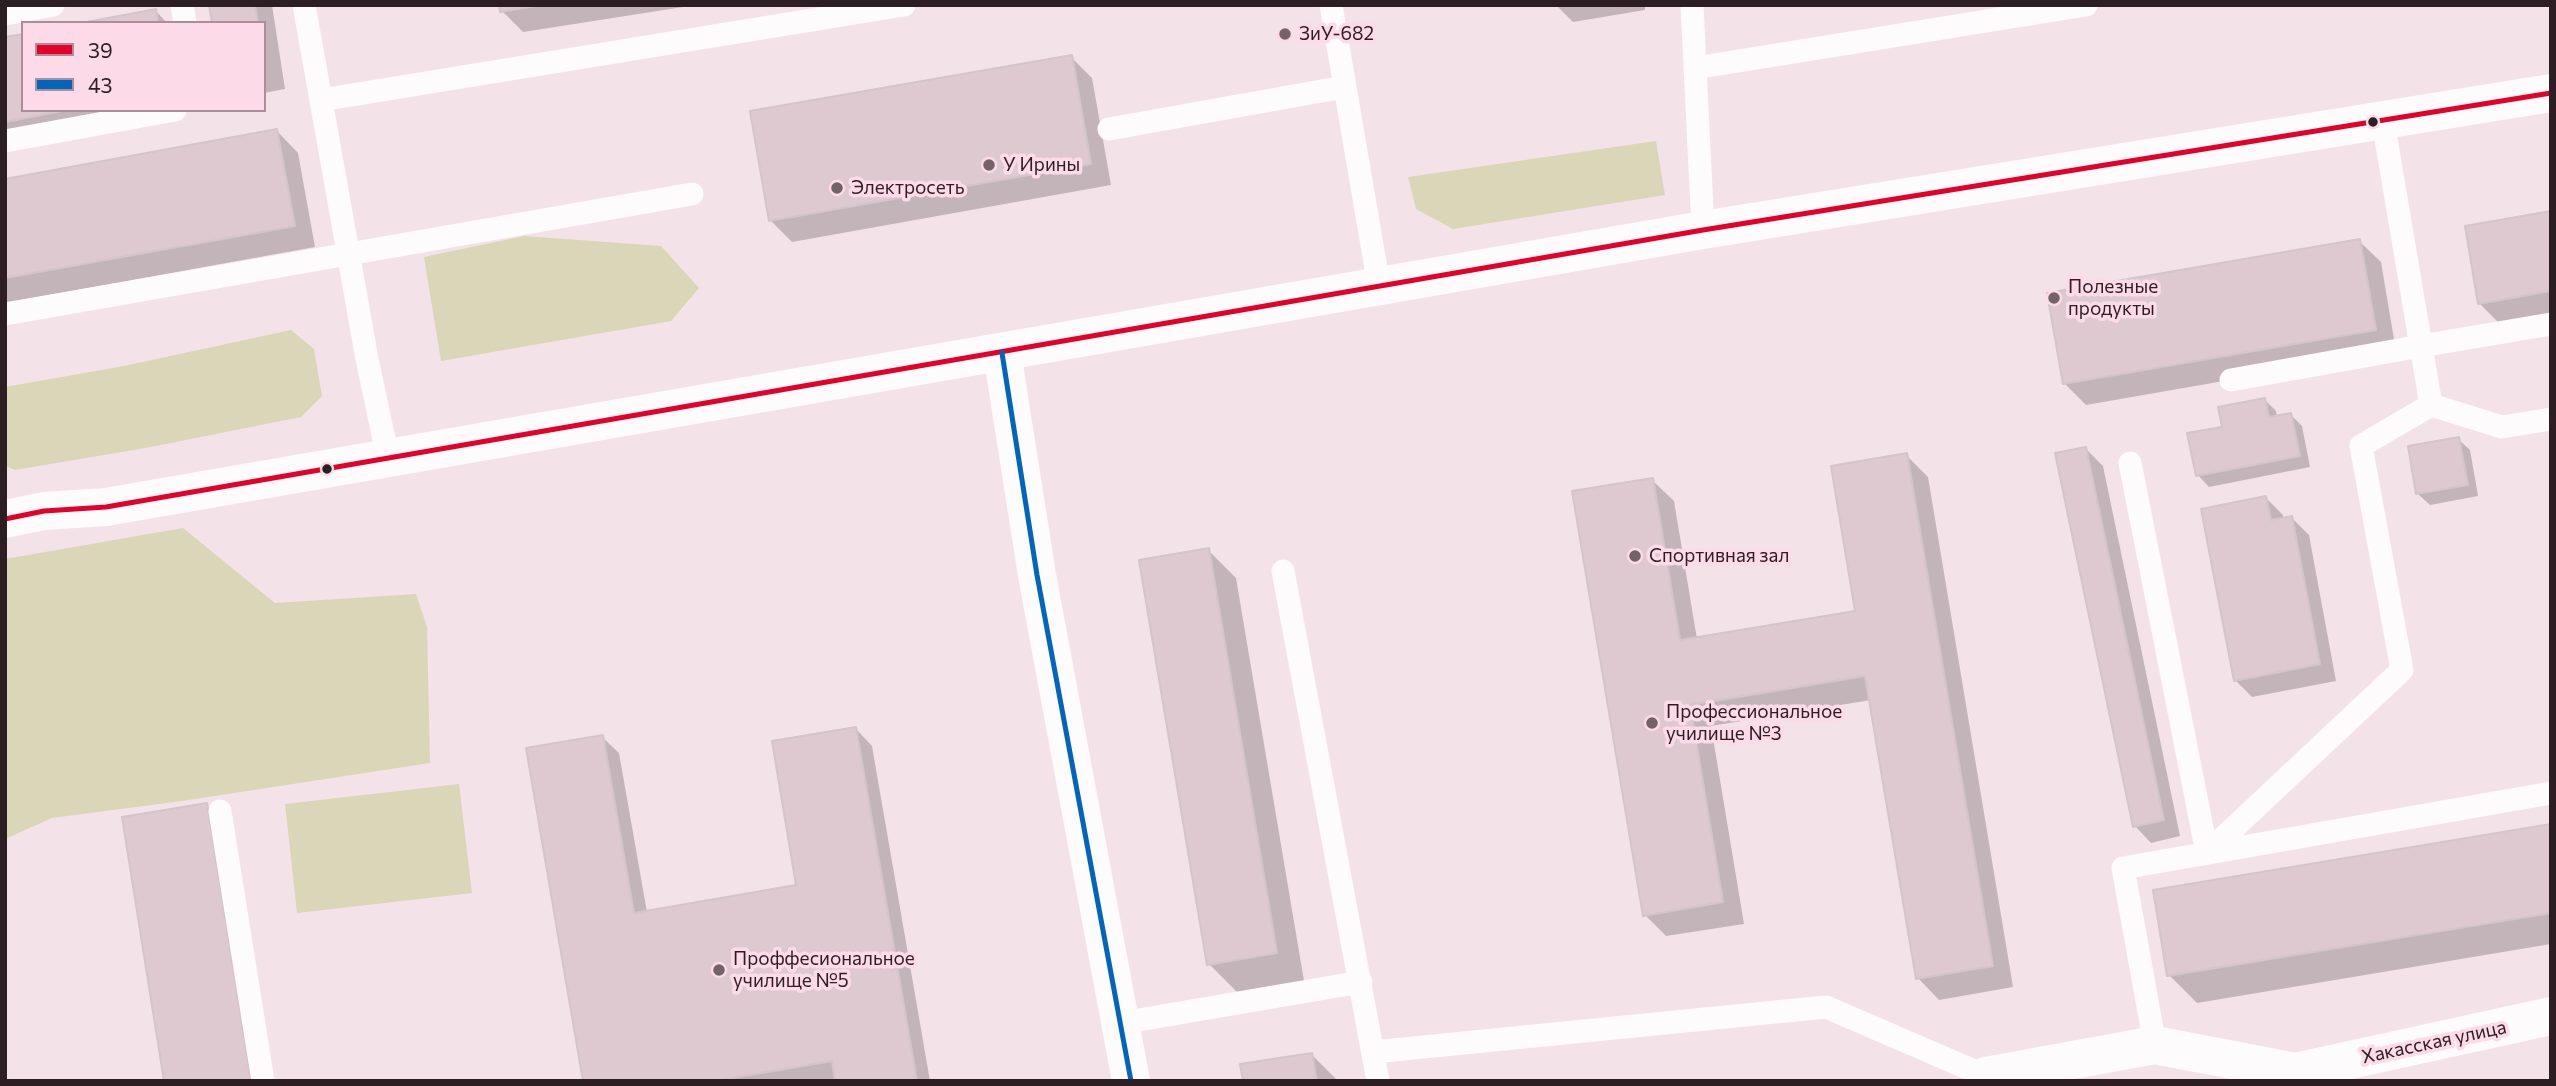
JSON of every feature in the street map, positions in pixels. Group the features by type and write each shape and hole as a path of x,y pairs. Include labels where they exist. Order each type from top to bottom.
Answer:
{"street":[{"path":"5,519 44,511 106,506 1703,230 2551,93"},
{"path":"1002,353 1037,575 1131,1081"},
{"name":"Хакасская улица","path":"1986,1076 2155,1045 2296,1077 2551,1016"}],"lane":[{"path":"5,14 53,5"},
{"path":"304,5 388,457"},
{"path":"321,100 904,5"},
{"path":"1331,5 1378,286"},
{"path":"1692,5 1703,230"},
{"path":"1695,68 2086,5"},
{"path":"1109,129 1344,87"},
{"path":"5,141 164,112"},
{"path":"2383,121 2431,405"},
{"path":"5,313 692,194"},
{"path":"2231,380 2551,324"},
{"path":"2207,853 2402,670 2361,446 2431,405 2502,427 2551,419"},
{"path":"2130,463 2207,853"},
{"path":"1283,571 1378,1081"},
{"path":"2155,1045 2123,868 2551,793"},
{"path":"220,811 263,1081"},
{"path":"1121,1023 1361,982"},
{"path":"1373,1052 1826,1007 1986,1076"}],"shaded area":[{"path":"1656,141 1665,195 1453,229 1416,209 1408,177"},
{"path":"524,236 661,246 699,288 671,321 441,361 424,257"},
{"path":"291,330 314,349 322,396 301,417 151,447 15,470 5,466 5,387 124,366"},
{"path":"183,528 275,603 416,594 427,627 430,763 52,818 5,839 5,559"},
{"path":"459,784 472,893 297,913 285,804"}],"building":[{"path":"209,5 255,5 258,21 212,21"},
{"path":"499,5 542,5 500,12"},
{"path":"156,9 158,21 92,21"},
{"path":"21,34 21,112 57,112 5,122 5,37"},
{"path":"1072,55 1091,164 769,221 750,111"},
{"path":"277,129 295,226 5,278 5,179"},
{"path":"2551,211 2551,291 2478,304 2465,226"},
{"path":"2360,239 2376,330 2063,384 2047,293"},
{"path":"2265,398 2269,417 2291,413 2300,456 2196,476 2187,433 2222,427 2218,407"},
{"path":"2459,437 2468,485 2416,494 2408,446"},
{"path":"2086,447 2164,820 2133,827 2055,453"},
{"name":"Профессиональное училище №3","path":"1907,453 1993,966 1916,979 1865,676 1690,705 1723,902 1643,916 1572,491 1653,478 1680,640 1855,611 1831,466"},
{"path":"2266,496 2271,520 2292,516 2320,664 2234,681 2201,509"},
{"path":"1209,548 1277,953 1207,965 1139,560"},
{"path":"856,727 917,1081 835,1081 832,1061 715,1081 583,1081 526,748 603,735 634,913 796,885 772,741"},
{"path":"207,803 251,1081 164,1081 122,817"},
{"path":"2551,824 2551,913 2167,976 2153,890"},
{"path":"1312,1053 1317,1081 1243,1081 1240,1064"}],"transit line":[{"name":"39","path":"5,519 44,511 106,507 1703,230 2551,93"},
{"name":"43","path":"1002,353 1037,575 1131,1081"}],"place":[{"name":"ЗиУ-682","path":"1285,34"},
{"name":"У Ирины","path":"989,165"},
{"name":"Электросеть","path":"837,188"},
{"name":"Полезные продукты","path":"2054,298"},
{"name":"Спортивная зал","path":"1635,556"},
{"name":"Профессиональное училище №3","path":"1652,723"},
{"name":"Проффесиональное училище №5","path":"719,970"}]}
